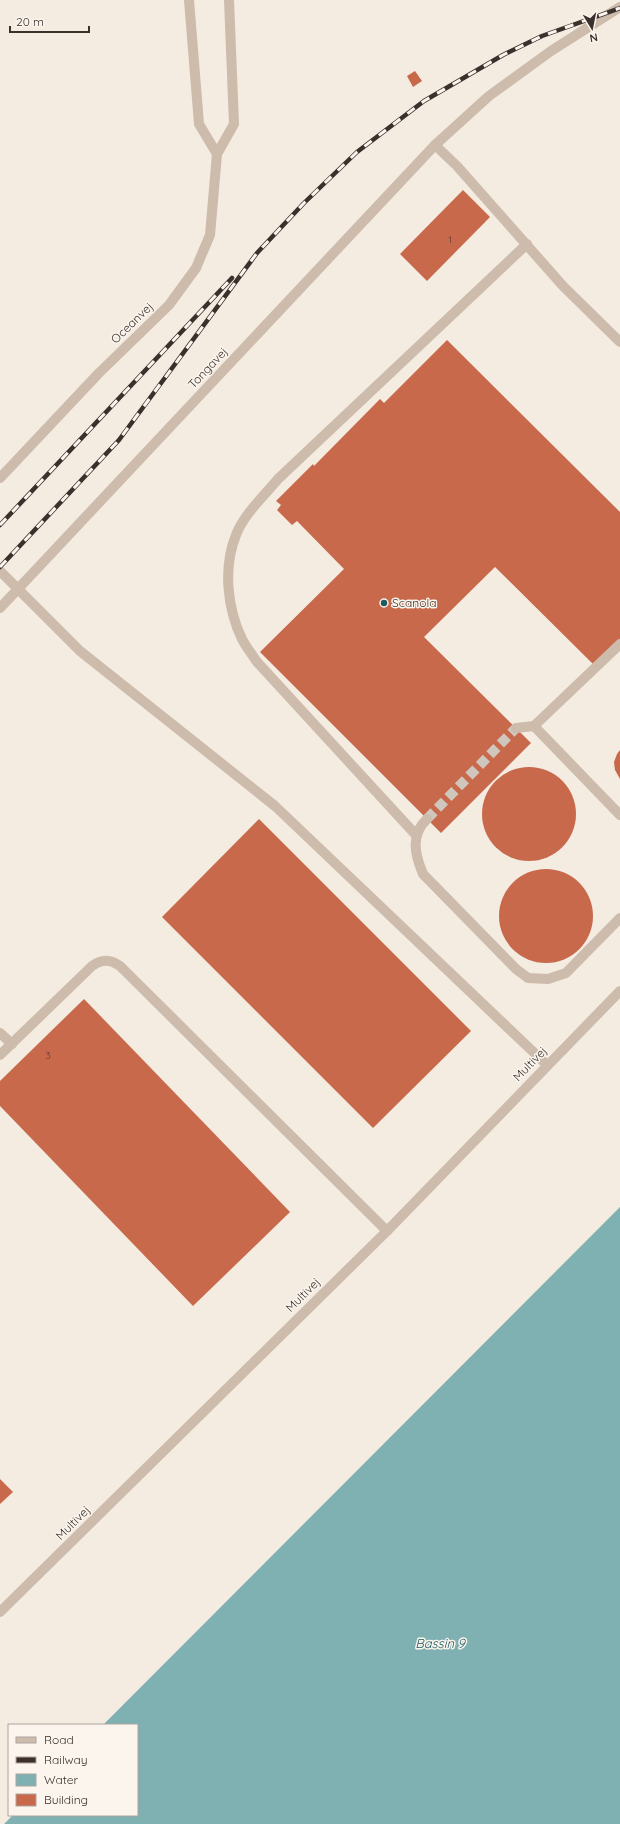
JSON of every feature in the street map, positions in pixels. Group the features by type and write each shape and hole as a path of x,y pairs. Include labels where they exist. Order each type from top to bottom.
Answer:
{"street":[{"path":"189,0 199,124 217,154"},
{"name":"Oceanvej","path":"0,478 98,374 169,305 196,268 210,235 217,154 234,124 229,0"},
{"name":"Tongavej","path":"0,608 435,146 489,96 551,51 620,7"},
{"path":"435,146 457,166 563,286 620,342"},
{"path":"416,835 257,662 242,639 232,611 228,561 236,534 250,513 278,479 526,244"},
{"path":"0,571 80,651 275,806 547,1065"},
{"path":"516,728 534,726 620,644"},
{"path":"534,726 620,815"},
{"path":"427,820 421,824 416,835 414,845 417,859 423,874 516,969 528,978 548,979 566,973 620,918"},
{"path":"0,1055 92,966 99,961 106,960 114,962 126,971 387,1231"},
{"name":"Multivej","path":"0,1612 387,1231 620,991"},
{"path":"0,1033 12,1044"}],"water":[{"name":"Bassin 9","path":"620,1207 620,1824 4,1824 12,1816 138,1816 138,1724 104,1724"}],"building":[{"path":"415,71 422,81 413,87 407,76"},
{"path":"463,190 490,217 427,281 400,254"},
{"name":"Scanola","path":"447,340 620,512 620,639 594,665 495,567 424,637 531,743 441,833 260,652 344,569 297,521 292,525 277,510 281,505 276,501 313,464 314,466 380,399 384,403"},
{"path":"620,750 620,779 615,770 614,762"},
{"path":"520,767 538,767 547,770 563,780 573,796 576,805 576,823 573,832 563,848 547,858 538,861 520,861 511,858 495,848 485,832 482,823 482,805 485,796 495,780 511,770"},
{"path":"259,819 471,1031 373,1128 162,917"},
{"path":"537,869 555,869 564,872 580,882 590,898 593,907 593,925 590,934 580,950 564,960 555,963 537,963 528,960 512,950 502,934 499,925 499,907 502,898 512,882 528,872"},
{"path":"84,999 290,1212 193,1306 0,1106 0,1081"},
{"path":"0,1479 13,1492 0,1504"}],"tunnel":[{"path":"427,819 516,728"}],"railway":[{"path":"0,567 119,440 257,253 304,203 357,152 424,101 503,55 542,36 620,8"},
{"path":"0,525 232,278"}],"place":[{"name":"Scanola","path":"384,603"}]}
